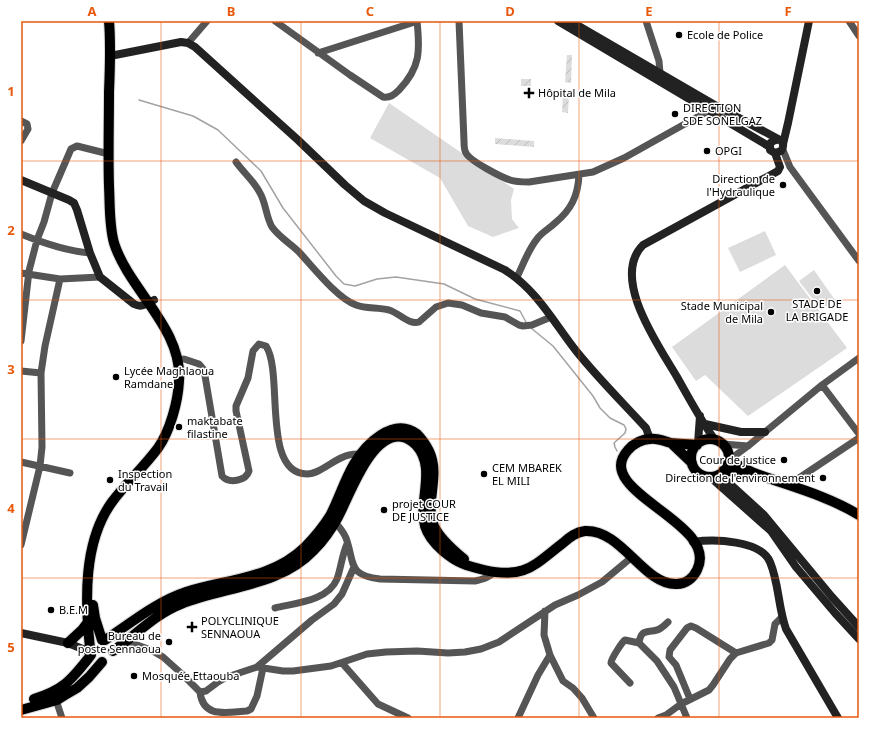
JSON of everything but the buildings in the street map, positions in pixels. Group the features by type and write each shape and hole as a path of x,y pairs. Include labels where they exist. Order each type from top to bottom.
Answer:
{"main road":[{"path":"109,21 113,55"},
{"path":"115,21 113,69 117,227 127,258 176,352 180,366 177,395 171,422 165,437 155,452 112,502 95,538 90,558 88,578 90,652 95,661 102,662 109,660 113,650 126,642 163,612 193,599 272,577 288,570 302,561 315,550 335,522 366,461 377,448 394,438 403,437 412,441 418,447 424,462 426,478 424,510 425,525 428,534 439,546 460,564 494,572 513,573 526,569 570,537 579,532 588,531 598,532 608,536 661,580 679,585 687,582 694,576 698,569 700,557 699,552 684,530 675,521 631,486 622,473 622,464 624,455 638,442 650,439 672,443 697,444"},
{"path":"558,21 708,111 777,146"},
{"path":"571,21 660,73 777,146"},
{"path":"717,474 727,467 729,460 728,452 705,424 642,316 633,286 632,261 638,250 643,245 778,171 780,167 777,146 789,114 808,21"},
{"path":"113,55 181,42 188,43 204,54 345,186 364,200 385,213 517,277 535,296 584,360 646,428 650,439"},
{"path":"113,69 109,154 110,222 114,242 122,263 151,302 169,322 181,347 186,377 177,422 169,442 160,456 119,503 109,518 102,538 96,562 93,605 95,618 113,650"},
{"path":"21,180 69,200 76,207 90,252 100,276 134,304 139,306 151,302"},
{"path":"697,444 700,416"},
{"path":"705,424 741,432 765,432"},
{"path":"54,696 73,678 96,641 107,638 163,602 185,592 254,576 273,569 290,559 305,547 329,518 347,477 361,454 384,433 393,429 411,431 418,435 426,444 434,464 431,509 434,526 439,535 450,547 471,566"},
{"path":"692,463 691,457 697,444 706,439 719,442"},
{"path":"672,443 692,463 699,473 717,474 752,472"},
{"path":"729,460 752,472 790,484 833,501 858,514"},
{"path":"717,474 771,531 796,567 845,618 859,639"},
{"path":"693,542 703,540 732,542 749,546 765,555 770,561 786,629 838,718"},
{"path":"845,618 859,627"},
{"path":"68,643 88,622"},
{"path":"21,633 68,643 90,652"},
{"path":"21,710 76,688 89,677 102,662"},
{"path":"21,703 45,695 54,696"}],"street":[{"path":"188,43 207,21"},
{"path":"275,21 318,53 383,97 391,97 404,85 418,59 419,41 417,21 318,53"},
{"path":"459,21 464,141 466,153 469,157 509,180 529,182 593,172 624,158 708,111"},
{"path":"646,21 659,61 660,73"},
{"path":"849,21 859,36"},
{"path":"21,121 27,124 28,129 21,141"},
{"path":"21,341 29,275 37,240 52,193 70,149 77,146 109,154"},
{"path":"777,146 790,167 859,261"},
{"path":"236,162 260,193 271,225 276,233 298,251 330,286 350,302 363,307 392,311 408,321 416,323 436,307 448,303 462,305 480,313 505,317 523,326 532,325 551,317"},
{"path":"780,167 790,167"},
{"path":"517,277 535,241 555,223 568,209 576,197 579,186 579,175"},
{"path":"21,234 70,250 90,252"},
{"path":"21,273 60,279 100,276"},
{"path":"21,544 40,466 42,447 41,373 45,346 60,279"},
{"path":"184,359 199,364 204,370 222,476 228,481 244,479 248,476 249,471 236,406 248,378 253,351 259,344 266,346 271,359 274,371 279,444 282,456 293,469 300,474 309,474 318,472 336,460 349,454 361,454"},
{"path":"729,460 822,385 859,358"},
{"path":"21,371 41,373"},
{"path":"822,385 859,434"},
{"path":"790,484 859,438"},
{"path":"719,442 748,446"},
{"path":"21,462 70,473"},
{"path":"335,522 343,532 354,567 364,576 380,579 476,581 484,579 494,572"},
{"path":"275,608 323,595 334,586 347,544"},
{"path":"260,667 283,671 319,669 368,654 386,652 448,653 481,649 499,642 555,605 602,582 632,557"},
{"path":"200,692 206,692 227,677 260,667 312,620 334,604 342,594 354,567"},
{"path":"545,611 544,635 550,655 563,681 582,698 594,718"},
{"path":"658,718 666,715 690,699 709,690 730,659 736,653 772,640 776,624 782,617"},
{"path":"639,643 640,636 644,632 659,630 668,622"},
{"path":"690,699 676,665 669,657 670,650 687,628 690,626 696,628 736,653"},
{"path":"107,638 151,650 163,657 200,692 201,699 206,708 218,715 251,709 257,696 260,667"},
{"path":"630,683 612,666 611,663 611,660 622,642 626,640 639,643 649,652 665,671 674,687 687,718"},
{"path":"518,718 538,675 550,655"},
{"path":"342,663 378,704 408,718"},
{"path":"54,696 62,718"}],"shaded area":[{"path":"567,55 572,55 571,83 565,82"},
{"path":"521,79 531,79 531,86 521,86"},
{"path":"563,94 569,94 568,113 562,112"},
{"path":"389,103 514,189 511,200 512,219 519,228 493,237 468,226 440,178 370,138"},
{"path":"495,138 534,141 534,147 495,144"},
{"path":"765,231 776,255 740,272 728,248"},
{"name":"Stade Municipal de Mila","path":"785,265 847,348 748,416 705,375 696,381 672,347"},
{"name":"STADE DE LA BRIGADE","path":"814,270 835,300 821,310 799,281"}],"waterway":[{"path":"139,100 193,116 218,130 261,171 283,208 336,276 344,284 355,286 377,279 396,277 444,284 475,299 520,311 527,324"},
{"path":"531,328 553,346 593,396 600,408 610,418 624,425 626,429 625,433 614,443 617,451"}],"place":[{"name":"Ecole de Police","path":"679,35"},
{"name":"Hôpital de Mila","path":"529,93"},
{"name":"DIRECTION SDE SONELGAZ","path":"675,114"},
{"name":"OPGI","path":"707,151"},
{"name":"Direction de l'Hydraulique","path":"783,185"},
{"name":"STADE DE LA BRIGADE","path":"817,291"},
{"name":"Stade Municipal de Mila","path":"771,312"},
{"name":"Lycée Maghlaoua Ramdane","path":"116,377"},
{"name":"maktabate filastine","path":"179,427"},
{"name":"Cour de justice","path":"784,460"},
{"name":"CEM MBAREK EL MILI","path":"484,474"},
{"name":"Direction de l'environnement","path":"823,478"},
{"name":"Inspection du Travail","path":"110,480"},
{"name":"projet COUR DE JUSTICE","path":"384,510"},
{"name":"B.E.M","path":"51,610"},
{"name":"POLYCLINIQUE SENNAOUA","path":"192,627"},
{"name":"Bureau de poste Sennaoua","path":"169,642"},
{"name":"Mosquée Ettaouba","path":"134,676"}]}
